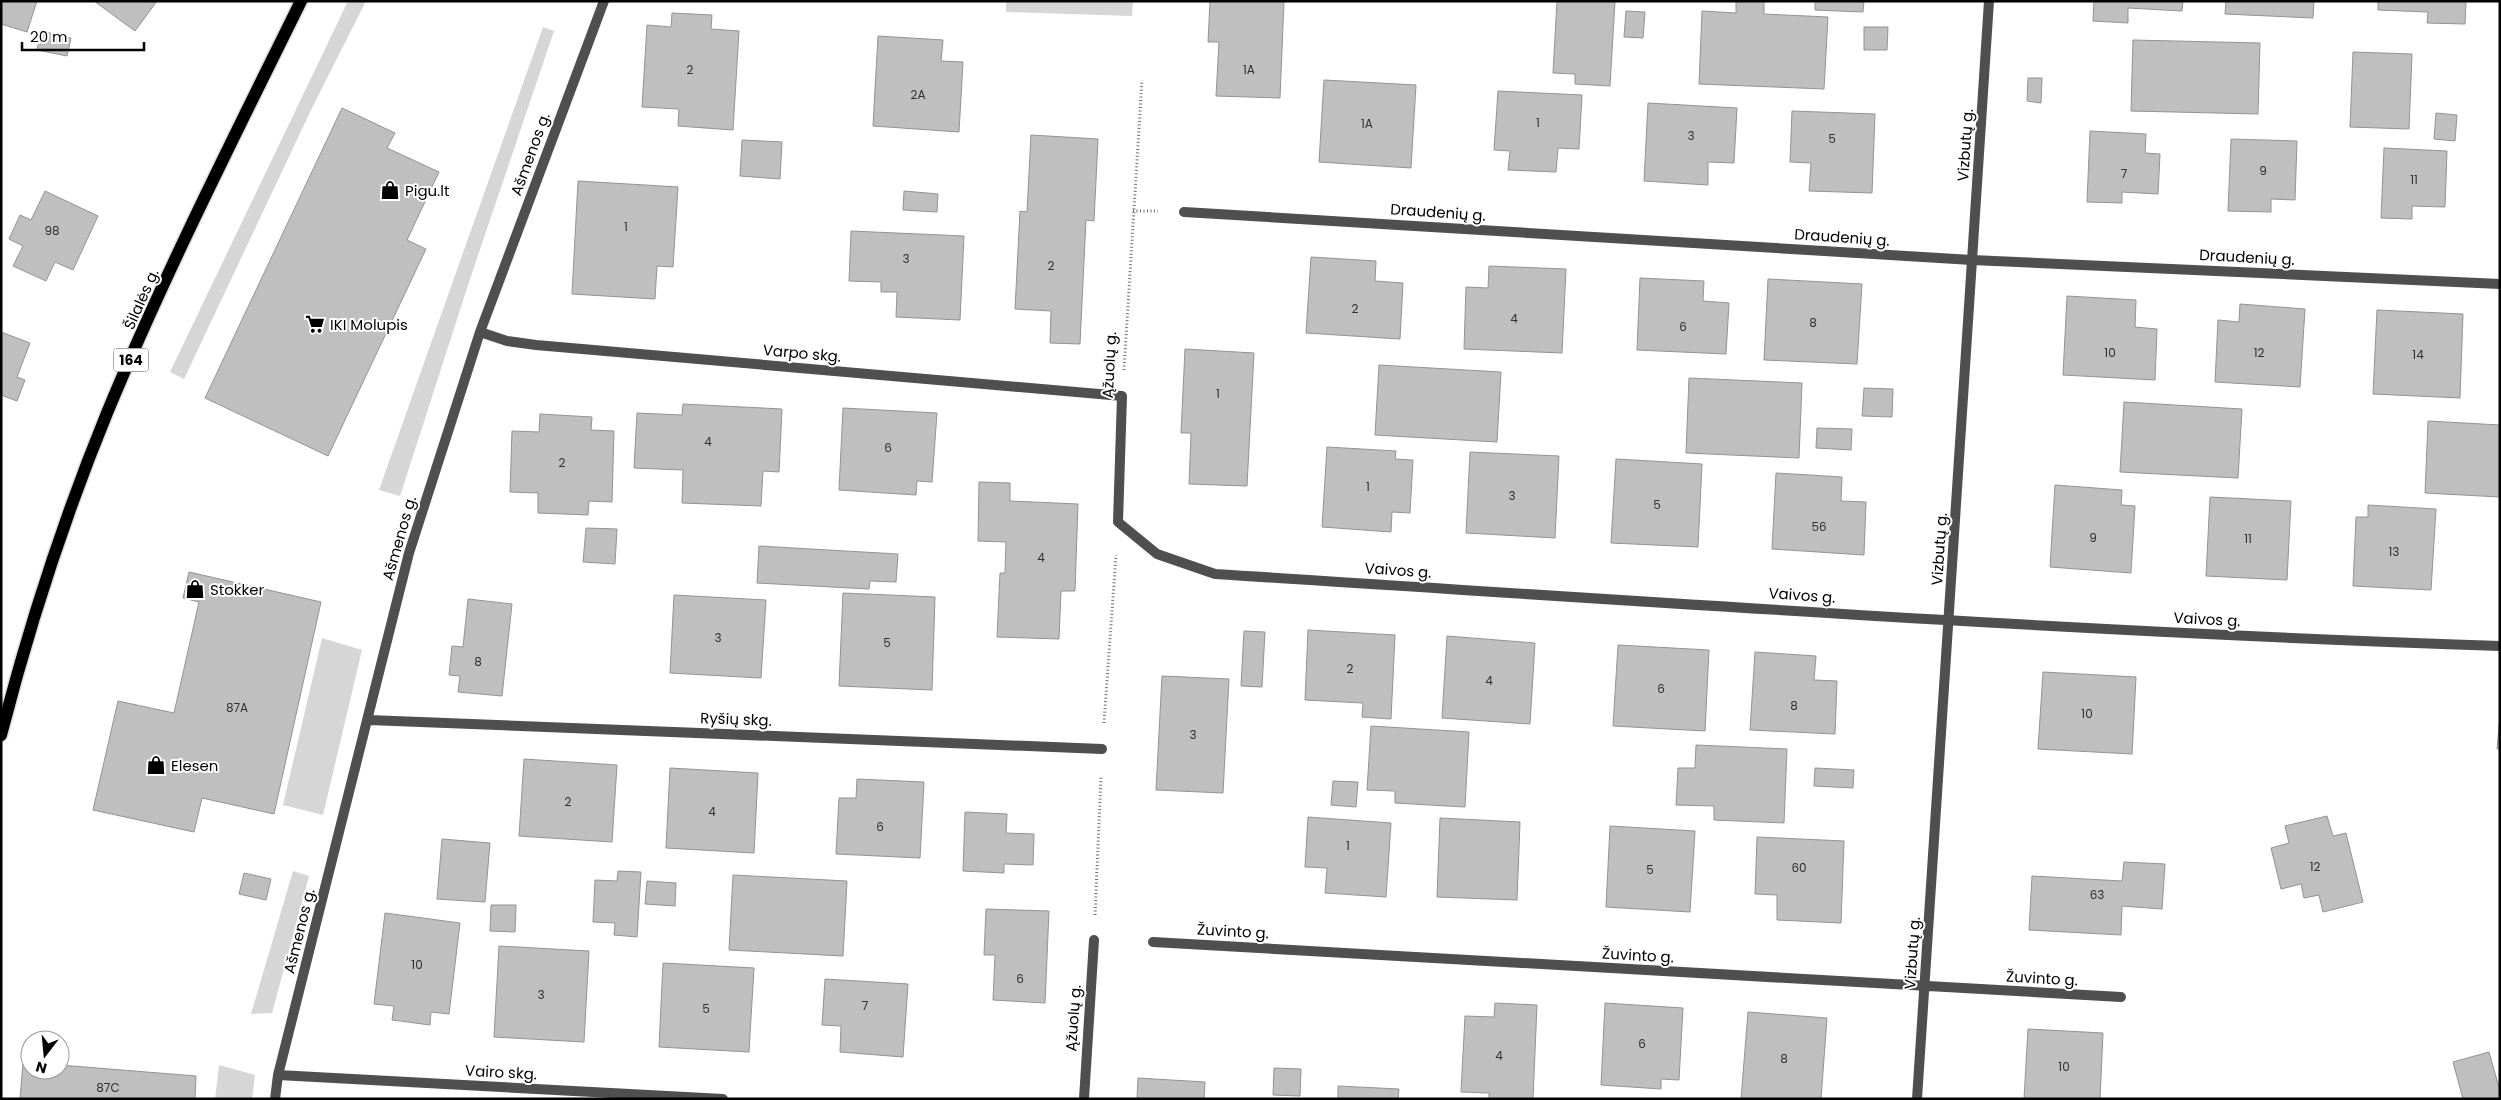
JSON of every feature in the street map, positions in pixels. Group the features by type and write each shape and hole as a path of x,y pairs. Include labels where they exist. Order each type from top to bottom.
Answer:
{"main road":[{"name":"Šilalės g.","path":"1,735 26,640 107,414 201,205 301,1"}],"street":[{"name":"Ašmenos g.","path":"275,1099 278,1075 369,720 409,552 480,332 604,1"},
{"name":"Vizbutų g.","path":"1917,1099 1989,1"},
{"name":"Draudenių g.","path":"1184,212 1972,260 2500,284"},
{"name":"Varpo skg.","path":"480,332 507,340 536,345 1122,396"},
{"name":"Ąžuolų g.","path":"1118,522 1122,396"},
{"name":"Vaivos g.","path":"1118,522 1157,554 1215,574 1949,620 2324,640 2500,646"},
{"name":"Ryšių skg.","path":"369,720 1102,749"},
{"name":"Ąžuolų g.","path":"1084,1099 1094,940"},
{"name":"Žuvinto g.","path":"1153,942 2121,997"},
{"name":"Vairo skg.","path":"278,1075 723,1099"}],"path":[{"name":"Ąžuolų g.","path":"1122,396 1142,80"}],"shaded area":[{"path":"348,1 366,1 312,108 184,379 170,372"},
{"path":"1006,1 1133,1 1132,16 1006,12"},
{"path":"543,27 554,31 471,276 400,496 379,490"},
{"path":"322,638 362,650 323,815 283,805"},
{"path":"293,871 309,876 272,1013 251,1014"},
{"path":"219,1065 255,1075 252,1099 215,1099"}],"building":[{"path":"1,1 37,1 27,32 1,24"},
{"path":"94,1 157,1 135,31"},
{"path":"1210,1 1284,1 1280,98 1216,96 1219,42 1208,42"},
{"path":"1557,1 1615,1 1610,86 1575,84 1575,74 1553,73"},
{"path":"1736,1 1764,1 1764,14 1828,17 1824,89 1699,84 1702,11 1736,13"},
{"path":"1815,1 1864,1 1863,12 1815,10"},
{"path":"2094,1 2183,1 2182,11 2128,8 2128,23 2093,21"},
{"path":"2226,1 2314,1 2313,18 2225,14"},
{"path":"2378,1 2466,1 2465,24 2427,23 2428,12 2378,10"},
{"path":"1626,11 1645,12 1643,38 1624,37"},
{"path":"672,13 712,15 711,29 739,31 733,130 678,126 679,109 642,107 647,25 671,27"},
{"path":"1864,27 1888,27 1887,50 1864,50"},
{"path":"41,31 71,38 67,56 37,50"},
{"path":"878,36 943,40 941,61 963,62 959,132 873,126"},
{"path":"2133,40 2260,43 2258,114 2131,111"},
{"path":"2353,52 2412,54 2409,129 2350,127"},
{"path":"2028,78 2042,78 2041,103 2027,101"},
{"path":"1324,80 1416,85 1411,168 1319,162"},
{"path":"1498,91 1582,95 1579,149 1558,148 1556,172 1508,170 1510,151 1494,150"},
{"path":"1648,103 1737,108 1734,163 1708,162 1708,185 1644,181"},
{"name":"IKI Molupis","path":"342,108 395,133 387,148 439,172 407,240 426,249 328,456 205,398"},
{"path":"1792,111 1875,114 1872,193 1809,191 1811,163 1790,162"},
{"path":"2436,113 2457,115 2455,141 2434,139"},
{"path":"2090,131 2146,134 2145,153 2160,154 2158,194 2122,192 2122,203 2087,202"},
{"path":"1031,135 1098,139 1094,221 1086,220 1080,344 1050,343 1051,311 1015,309 1020,211 1027,212"},
{"path":"2231,139 2297,141 2295,200 2271,199 2271,212 2228,211"},
{"path":"742,140 782,142 780,179 740,176"},
{"path":"2384,148 2447,151 2445,207 2412,206 2412,219 2381,218"},
{"path":"578,181 678,187 673,267 657,266 655,299 572,294"},
{"path":"45,191 98,216 73,270 55,262 46,281 13,266 23,246 9,239 20,215 31,220"},
{"path":"904,191 938,194 937,212 903,210"},
{"path":"851,231 964,236 960,320 896,317 897,292 881,292 881,282 849,281"},
{"path":"1311,257 1376,261 1375,281 1403,283 1400,339 1306,333"},
{"path":"1489,266 1566,269 1562,353 1464,349 1466,287 1488,288"},
{"path":"1640,278 1704,281 1703,301 1729,303 1726,354 1637,350"},
{"path":"1768,279 1862,284 1857,364 1764,360"},
{"path":"2067,296 2136,300 2135,327 2157,329 2155,380 2063,375"},
{"path":"2240,304 2305,309 2300,387 2215,382 2218,320 2239,322"},
{"path":"2377,310 2463,314 2460,398 2373,394"},
{"path":"1,332 30,343 17,377 25,380 17,401 1,395"},
{"path":"1185,349 1254,353 1247,486 1189,484 1191,433 1181,433"},
{"path":"1379,365 1501,372 1497,442 1375,435"},
{"path":"1689,378 1802,383 1799,458 1686,453"},
{"path":"1864,388 1893,389 1892,417 1862,416"},
{"path":"2124,402 2242,409 2238,478 2120,472"},
{"path":"683,404 782,409 779,472 763,471 761,506 682,503 683,470 634,468 637,413 682,415"},
{"path":"843,408 937,413 932,482 917,481 916,495 839,490"},
{"path":"540,414 592,417 591,430 614,431 612,502 589,501 588,515 538,513 538,493 510,492 512,431 539,432"},
{"path":"2428,421 2500,425 2500,497 2425,493"},
{"path":"1817,428 1852,429 1851,450 1816,448"},
{"path":"1327,447 1396,451 1395,459 1413,460 1410,513 1392,512 1391,532 1322,527"},
{"path":"1470,452 1559,456 1555,538 1466,533"},
{"path":"1616,459 1702,464 1698,547 1611,543"},
{"path":"1776,473 1842,477 1841,501 1866,502 1864,555 1772,549"},
{"path":"979,482 1010,483 1010,501 1078,504 1075,591 1061,591 1059,639 997,637 1000,573 1005,573 1006,542 978,541"},
{"path":"2055,485 2122,490 2121,505 2135,506 2131,573 2050,567"},
{"path":"2210,497 2291,501 2287,580 2206,576"},
{"path":"2368,505 2436,509 2431,590 2353,586 2356,517 2368,517"},
{"path":"586,528 617,529 615,564 583,562"},
{"path":"759,546 898,554 896,582 870,581 869,589 757,583"},
{"path":"189,572 321,602 274,814 202,798 194,832 93,810 118,701 174,713 199,602 183,598"},
{"path":"843,593 935,597 932,690 839,686"},
{"path":"674,595 766,600 761,678 670,673"},
{"path":"468,599 512,604 502,696 458,692 460,676 449,675 452,646 463,647"},
{"path":"1308,630 1395,635 1391,719 1362,717 1363,703 1305,700"},
{"path":"1244,631 1265,632 1262,687 1241,686"},
{"path":"1447,636 1535,643 1530,724 1442,718"},
{"path":"1618,645 1709,650 1705,731 1613,726"},
{"path":"1755,652 1816,656 1814,680 1837,681 1835,734 1750,730"},
{"path":"2043,672 2136,677 2132,754 2038,749"},
{"path":"1162,676 1229,679 1223,793 1156,790"},
{"path":"2500,715 2500,749 2497,749"},
{"path":"1371,726 1469,732 1465,807 1395,803 1395,791 1367,790"},
{"path":"1696,745 1787,749 1784,823 1714,820 1714,806 1676,805 1678,768 1695,768"},
{"path":"524,759 617,765 612,842 519,836"},
{"path":"670,768 758,773 754,853 666,848"},
{"path":"1815,768 1854,770 1853,788 1814,786"},
{"path":"857,779 924,782 920,858 836,854 839,798 856,798"},
{"path":"1333,781 1358,782 1356,807 1331,805"},
{"path":"965,812 1007,814 1006,833 1034,834 1033,865 1004,864 1004,873 963,871"},
{"path":"2327,816 2333,836 2346,833 2363,902 2323,912 2319,895 2304,898 2301,884 2281,889 2271,848 2289,843 2285,826"},
{"path":"1308,817 1391,823 1386,897 1325,893 1327,868 1305,867"},
{"path":"1440,818 1520,822 1517,900 1437,897"},
{"path":"1610,826 1695,831 1690,912 1606,907"},
{"path":"1757,837 1844,841 1841,923 1777,920 1777,895 1755,894"},
{"path":"442,839 490,843 485,902 437,899"},
{"path":"2124,862 2165,864 2162,909 2122,906 2121,935 2029,930 2032,876 2122,881"},
{"path":"618,871 641,872 637,937 614,935 615,923 593,922 595,880 617,881"},
{"path":"244,873 271,879 266,900 239,894"},
{"path":"733,875 847,881 843,956 729,950"},
{"path":"647,881 676,883 675,906 645,904"},
{"path":"491,905 516,905 515,932 490,931"},
{"path":"986,909 1049,911 1045,1003 993,1000 995,955 984,955"},
{"path":"385,913 460,923 449,1014 431,1012 430,1025 392,1020 394,1006 374,1004"},
{"path":"499,946 589,951 584,1042 494,1037"},
{"path":"663,963 754,968 749,1052 659,1047"},
{"path":"825,979 908,984 903,1057 840,1052 841,1026 822,1025"},
{"path":"1495,1003 1537,1005 1533,1099 1489,1099 1489,1093 1461,1092 1465,1016 1494,1017"},
{"path":"1605,1003 1683,1008 1679,1080 1661,1079 1661,1089 1601,1085"},
{"path":"1748,1012 1827,1018 1821,1099 1741,1099"},
{"path":"2028,1029 2103,1033 2100,1099 2024,1099"},
{"path":"2489,1052 2500,1091 2500,1099 2463,1099 2453,1062"},
{"path":"70,1066 196,1076 195,1099 20,1099 22,1080 70,1080"},
{"path":"1274,1068 1301,1069 1300,1096 1273,1095"},
{"path":"1138,1078 1205,1082 1204,1099 1137,1099"},
{"path":"1338,1086 1399,1089 1398,1099 1338,1099"}],"place":[{"name":"Pigu.lt","path":"390,190"},
{"name":"IKI Molupis","path":"315,324"},
{"name":"Stokker","path":"195,589"},
{"name":"Elesen","path":"156,765"}]}
